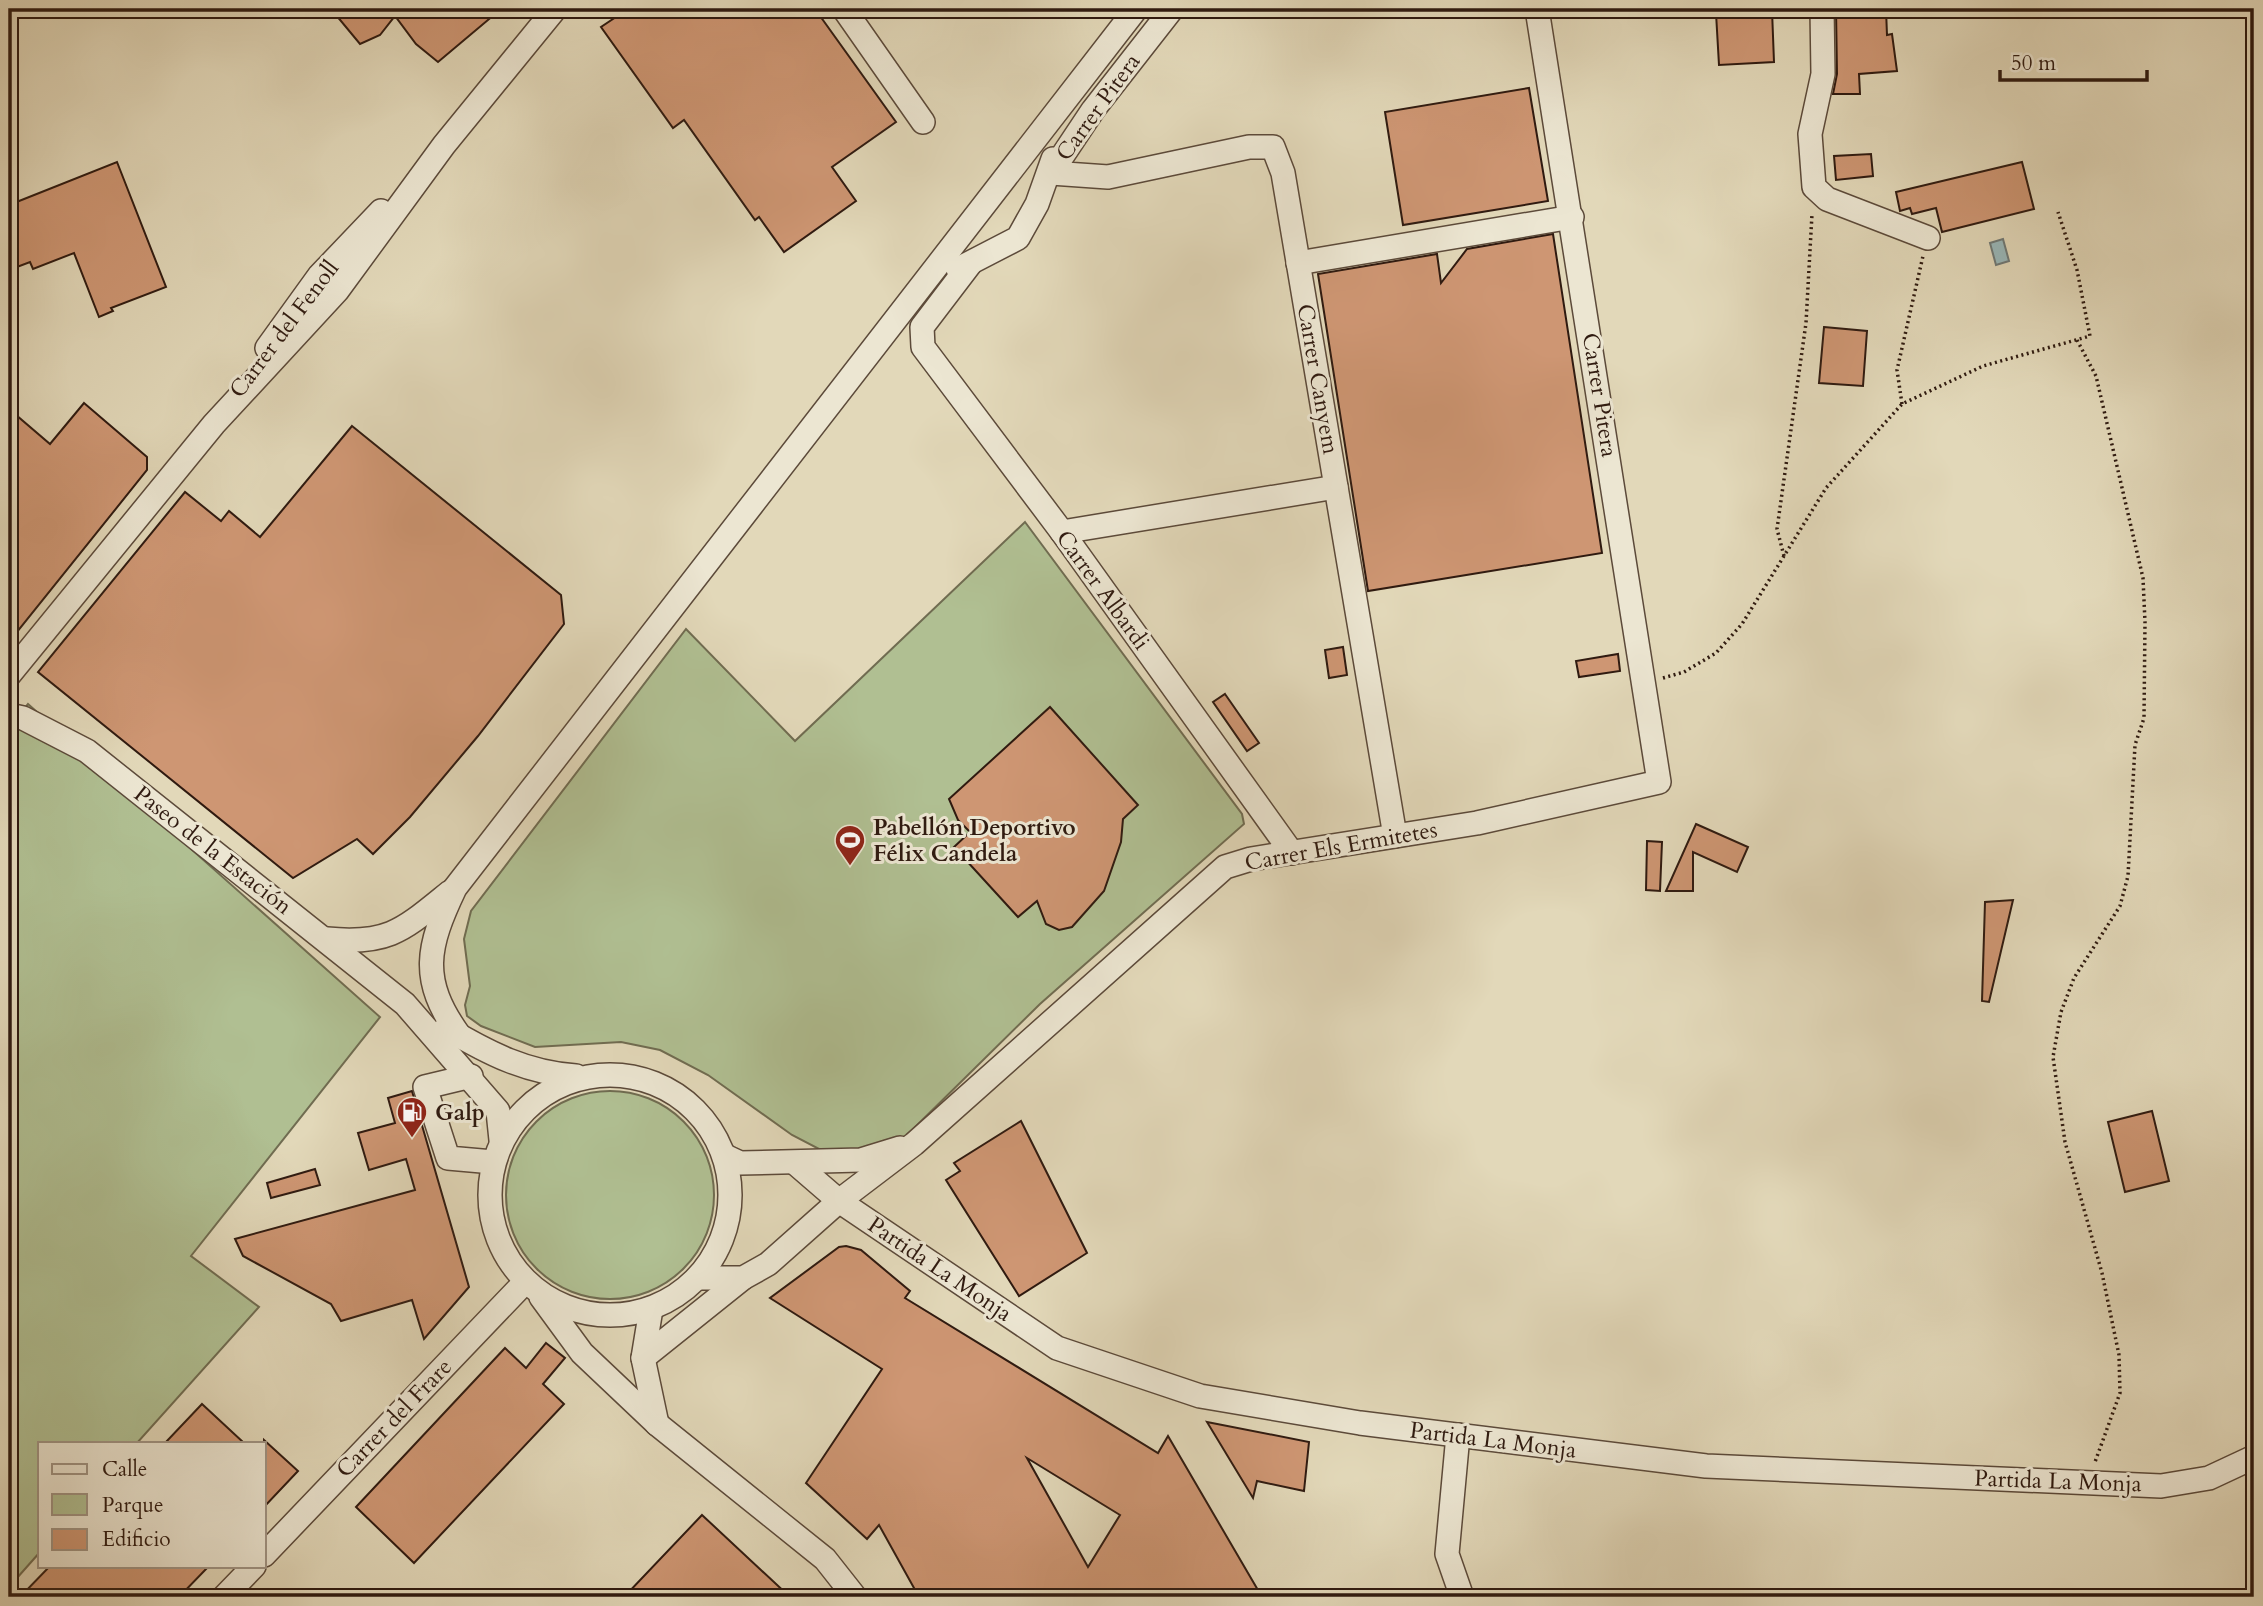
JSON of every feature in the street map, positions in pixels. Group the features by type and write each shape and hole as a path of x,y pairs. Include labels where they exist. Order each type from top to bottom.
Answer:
{"street":[{"name":"Carrer del Fenoll","path":"9,675 214,424 319,276 444,145 555,9"},
{"path":"844,9 923,122"},
{"path":"459,1035 439,1001 430,952 455,888 917,288 1136,9"},
{"name":"Carrer Pitera","path":"1051,173 1093,110 1172,9"},
{"name":"Carrer Pitera","path":"1537,9 1572,217 1659,782"},
{"path":"1822,9 1823,74 1810,134 1814,187 1827,200 1928,238"},
{"path":"917,288 1018,238 1051,173 1064,100"},
{"name":"Carrer Canyem","path":"1051,173 1108,177 1249,147 1273,147 1283,173 1395,836"},
{"path":"1298,263 1572,217"},
{"name":"Carrer Albardi","path":"970,264 922,327 923,347 1062,532 1292,853"},
{"path":"1062,532 1336,487"},
{"name":"Paseo de la Estación","path":"9,715 23,718 87,751 327,939 405,1004 471,1076 498,1111 497,1151"},
{"name":"Carrer Els Ermitetes","path":"643,1358 743,1278 768,1264 839,1201 914,1144 1225,867 1292,853 1477,823 1659,782"},
{"path":"327,939 359,942 380,938 406,928 455,888"},
{"path":"367,971 368,959 380,938"},
{"name":"Paseo de la Estación","path":"405,1004 520,1067 545,1074 586,1077"},
{"path":"531,1287 572,1310 612,1316 651,1309 676,1296 698,1279 717,1252 728,1221 731,1189 724,1156 712,1130 700,1115 670,1090 644,1079 615,1074 586,1077 552,1089 523,1111 497,1151 488,1194 492,1226 505,1257 582,1353 657,1424 825,1559 855,1597"},
{"path":"471,1076 425,1087 447,1158 497,1151"},
{"name":"Carrer Els Ermitetes","path":"724,1156 740,1163 861,1160 914,1144"},
{"name":"Partida La Monja","path":"795,1163 839,1201 1057,1348 1200,1396 1360,1423 1706,1466 2161,1486 2208,1478 2254,1457"},
{"path":"698,1279 743,1278"},
{"name":"Carrer del Frare","path":"266,1553 531,1287"},
{"path":"651,1309 643,1358 657,1424"},
{"path":"1458,1435 1447,1555 1462,1597"},
{"path":"2225,1470 2254,1472"},
{"path":"224,1597 252,1568"}],"path":[{"path":"1784,556 1777,529 1806,323 1814,187"},
{"path":"1644,684 1684,671 1716,653 1742,624 1826,488 1902,404 1983,366 2090,336 2077,270 2058,212"},
{"path":"1902,404 1897,370 1928,238"},
{"path":"2077,340 2095,376 2143,578 2145,622 2144,718 2135,746 2128,876 2120,906 2074,978 2061,1012 2053,1057 2065,1142 2102,1273 2119,1355 2120,1394 2107,1436 2086,1482"}],"green space":[{"name":"Pabellón Deportivo Félix Candela","path":"1025,522 1242,814 1244,824 1040,1004 904,1138 855,1151 819,1149 792,1135 708,1075 660,1050 621,1042 535,1047 481,1026 467,1016 465,1005 470,986 464,939 471,911 686,629 795,741"},
{"path":"28,704 380,1017 191,1256 259,1307 138,1442 38,1442 38,1554 9,1587 9,727"},
{"path":"610,1091 650,1099 668,1108 684,1121 697,1137 706,1155 714,1195 706,1235 697,1253 684,1269 668,1282 650,1291 610,1299 570,1291 552,1282 536,1269 523,1253 514,1235 506,1195 514,1155 523,1137 536,1121 552,1108 570,1099"}],"water":[{"path":"2003,239 2009,261 1996,265 1990,243"}],"building":[{"path":"331,9 501,9 438,62 416,44 395,16 380,35 360,44"},
{"path":"628,9 815,9 896,122 832,167 856,201 784,252 759,217 755,220 684,120 673,128 601,27"},
{"path":"1836,9 1886,9 1887,35 1892,34 1897,71 1859,74 1860,94 1833,94 1837,74"},
{"path":"1772,10 1774,62 1719,65 1716,13"},
{"path":"1529,88 1548,201 1403,225 1385,112"},
{"path":"1871,154 1873,176 1836,180 1834,156"},
{"path":"117,162 166,287 111,308 113,311 99,317 74,253 33,269 30,262 9,270 9,205"},
{"path":"2022,162 2034,209 1942,232 1936,208 1912,214 1910,208 1900,211 1896,192"},
{"path":"1553,234 1602,553 1368,591 1318,274 1437,254 1441,283 1467,249"},
{"path":"1824,327 1867,331 1863,386 1819,383"},
{"path":"84,403 147,457 147,470 9,642 9,409 50,444"},
{"path":"352,426 561,595 564,624 478,736 410,817 373,854 357,839 293,878 38,672 185,492 221,521 229,511 260,537"},
{"path":"1343,647 1347,675 1329,678 1325,650"},
{"path":"1618,654 1620,671 1579,677 1576,661"},
{"path":"1225,694 1259,743 1247,751 1213,702"},
{"path":"1050,707 1138,805 1123,819 1121,842 1104,891 1072,927 1059,930 1046,924 1037,901 1018,917 954,847 970,832 958,820 949,799"},
{"path":"1696,824 1748,847 1737,872 1693,852 1693,891 1666,891"},
{"path":"1647,841 1662,842 1660,891 1646,890"},
{"path":"2013,900 1989,1002 1982,1001 1985,902"},
{"path":"412,1091 469,1287 424,1339 412,1300 341,1321 331,1304 243,1256 235,1239 415,1190 406,1159 369,1170 358,1133 395,1123 388,1098"},
{"path":"2152,1111 2169,1181 2125,1192 2108,1122"},
{"path":"1021,1121 1087,1253 1019,1296 946,1180 960,1171 954,1163"},
{"path":"315,1169 320,1185 271,1198 267,1183"},
{"path":"839,1247 861,1250 910,1291 905,1298 1158,1453 1168,1436 1262,1597 919,1597 879,1525 867,1539 806,1483 882,1369 770,1298","holes":["1027,1458 1120,1515 1088,1567"]},
{"path":"546,1343 565,1358 543,1384 564,1404 414,1563 356,1507 505,1348 526,1368"},
{"path":"202,1404 243,1442 166,1442"},
{"path":"1207,1422 1309,1442 1304,1491 1257,1481 1253,1498"},
{"path":"264,1440 298,1471 266,1505 266,1442"},
{"path":"702,1515 790,1597 624,1597"},
{"path":"48,1568 207,1568 179,1597 20,1597"}],"place":[{"name":"Pabellón Deportivo Félix Candela","path":"850,867"},
{"name":"Galp","path":"412,1139"}]}
